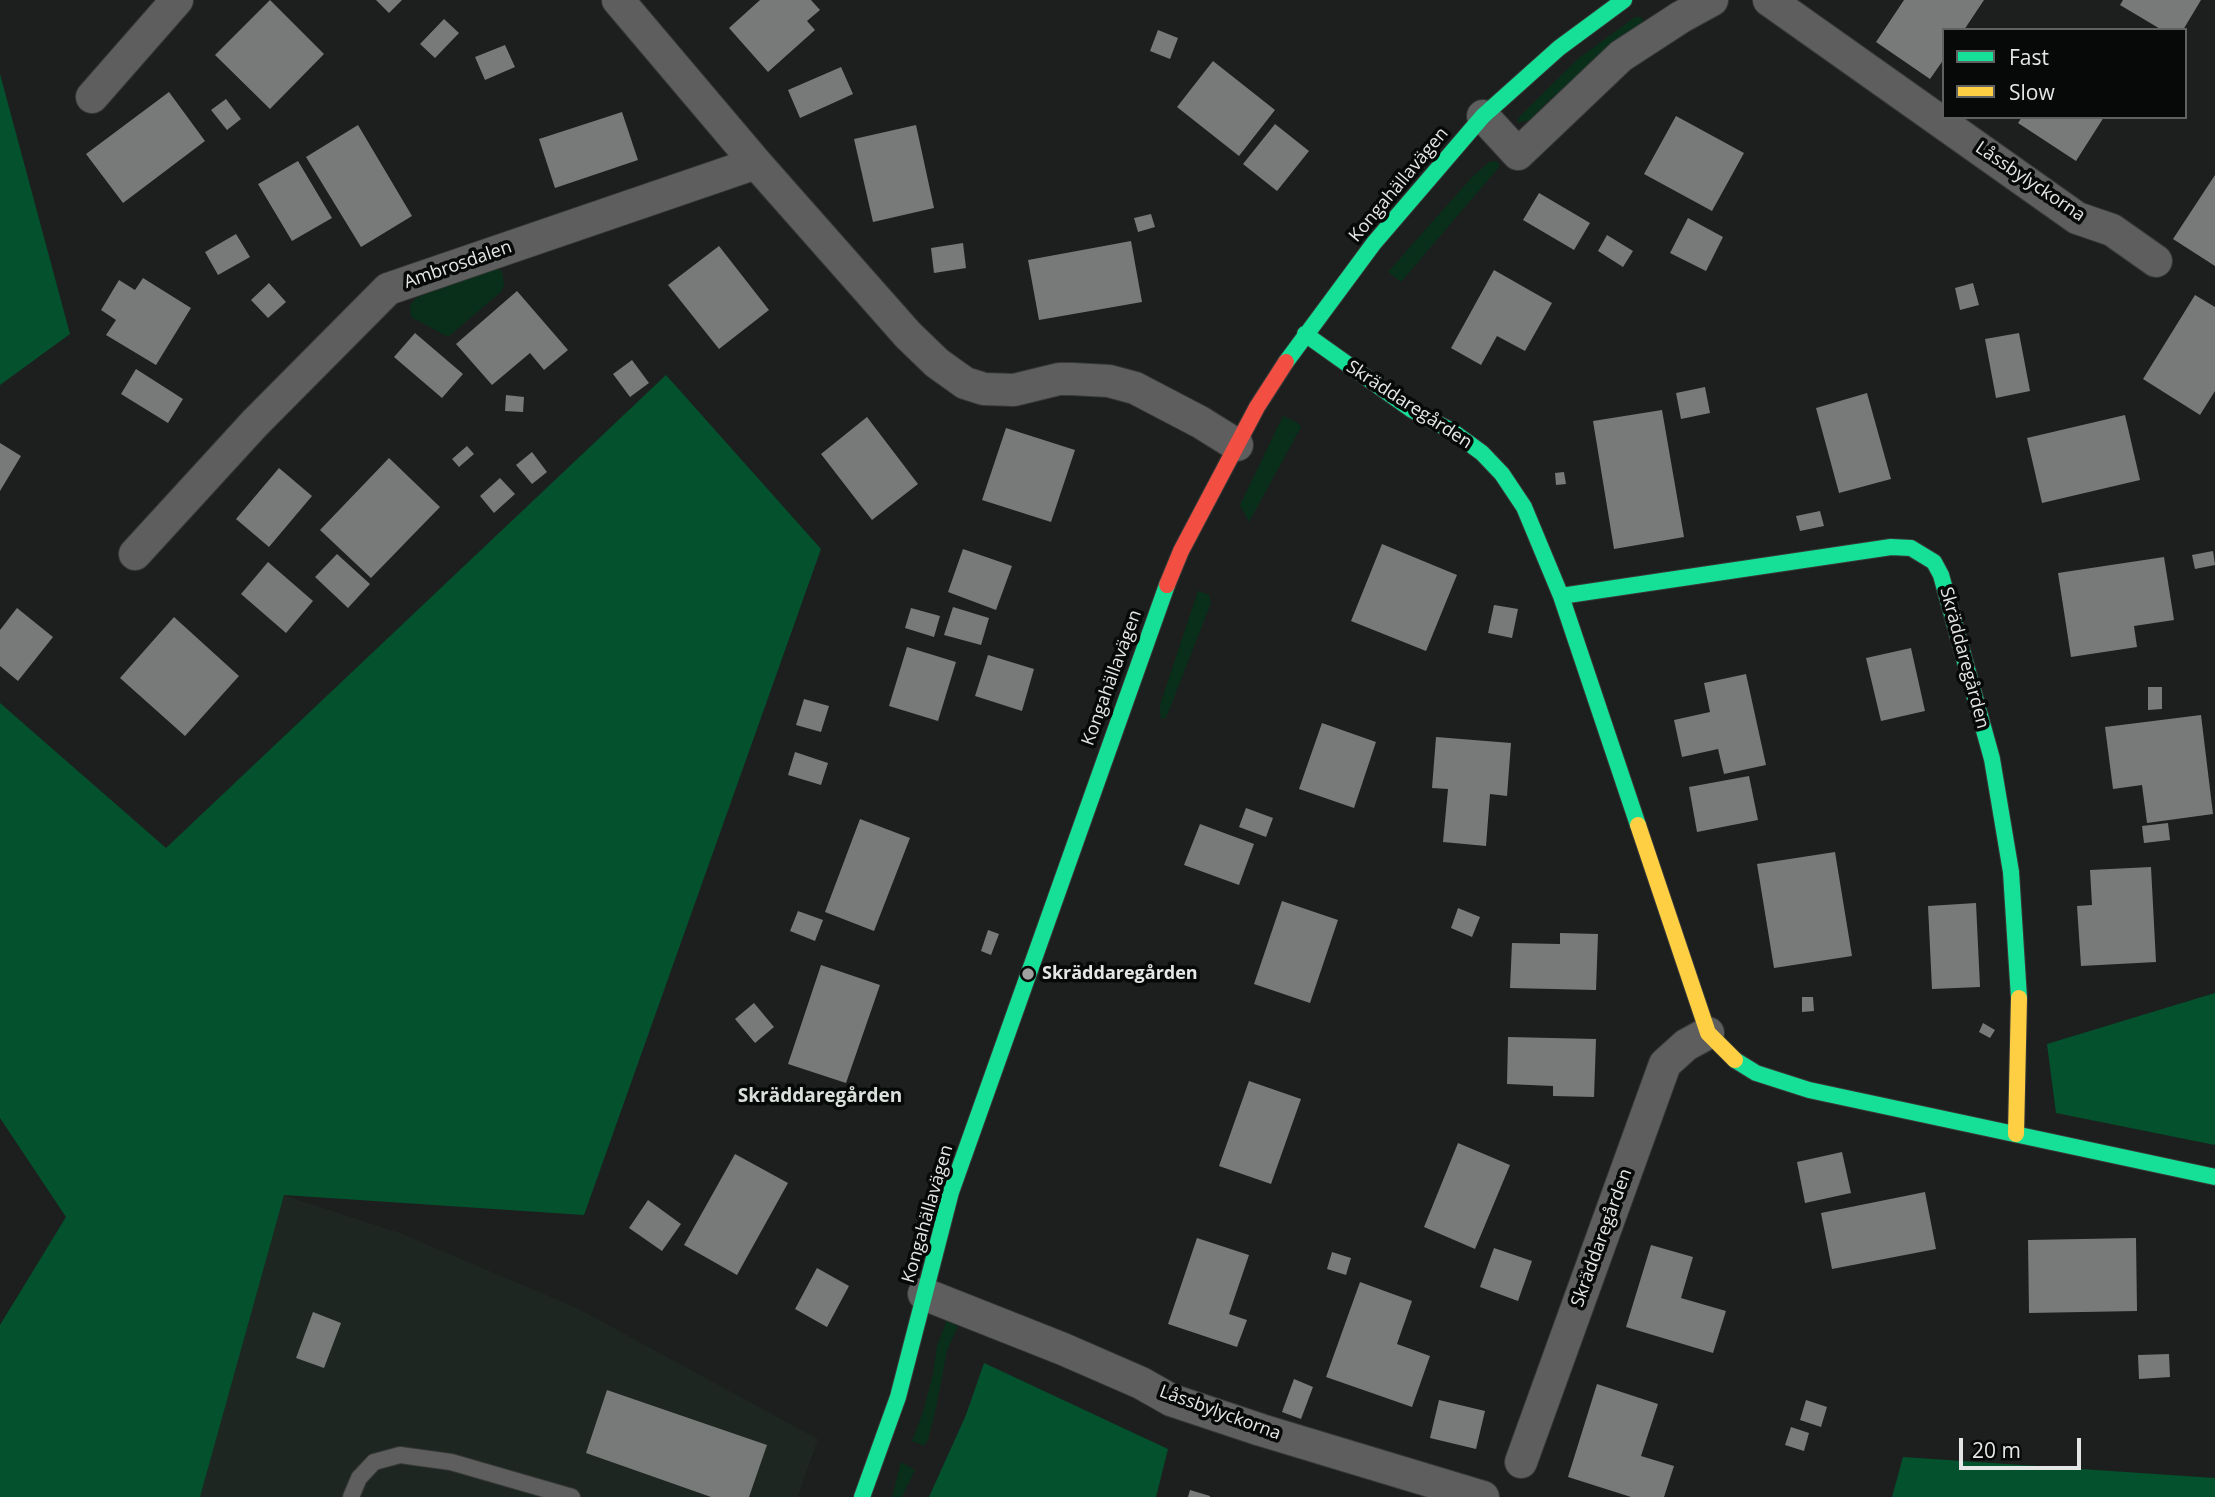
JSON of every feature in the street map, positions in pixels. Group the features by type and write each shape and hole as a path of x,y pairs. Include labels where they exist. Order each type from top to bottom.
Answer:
{"street":[{"path":"92,97 177,0"},
{"path":"618,0 756,163 908,335 937,363 965,383 984,389 1014,390 1059,379 1109,381 1135,388 1237,445"},
{"name":"Kongahällavägen","path":"862,1497 898,1396 951,1192 1155,614 1181,551 1278,372 1374,243 1483,116 1559,48 1624,0"},
{"path":"1483,116 1518,154 1621,56 1712,0"},
{"name":"Låssbylyckorna","path":"1769,0 2077,218 2112,230 2156,261"},
{"name":"Ambrosdalen","path":"135,554 255,423 388,289 756,163"},
{"name":"Skräddaregården","path":"1305,334 1412,410 1452,431 1482,453 1502,474 1524,507 1561,596 1708,1033 1731,1058 1756,1073 1809,1090 2215,1177"},
{"name":"Skräddaregården","path":"1561,596 1891,547 1911,548 1934,562 1941,575 1992,759 2011,872 2019,993 2015,1134"},
{"name":"Skräddaregården","path":"1521,1462 1665,1064 1686,1045 1708,1033"},
{"name":"Låssbylyckorna","path":"924,1294 1063,1349 1141,1383 1171,1400 1483,1497"}],"lane":[{"path":"351,1497 359,1478 374,1462 400,1455 452,1462 572,1497"}],"shaded area":[{"path":"283,1195 400,1233 577,1308 818,1439 798,1497 200,1497"}],"green space":[{"path":"1635,17 1642,17 1640,28 1584,70 1531,120 1517,123 1519,117 1579,58"},
{"path":"0,74 70,334 0,385"},
{"path":"1497,161 1500,166 1401,282 1388,272 1472,177 1489,162"},
{"path":"491,266 502,271 502,291 448,337 411,317 410,305 416,298"},
{"path":"666,375 821,549 584,1215 284,1195 200,1497 0,1497 0,1325 66,1217 0,1118 0,703 166,848"},
{"path":"1283,416 1301,427 1249,522 1240,505"},
{"path":"1198,591 1209,595 1211,603 1166,718 1161,719 1160,705"},
{"path":"2215,993 2215,1145 2056,1113 2047,1044"},
{"path":"947,1320 958,1326 947,1351 936,1408 924,1446 912,1441 923,1412 937,1346"},
{"path":"984,1363 1168,1449 1156,1497 929,1497 966,1415"},
{"path":"1903,1457 2215,1478 2215,1497 1892,1497"},
{"path":"901,1462 915,1470 902,1497 892,1497"}],"building":[{"path":"270,0 324,54 270,109 215,55"},
{"path":"376,0 402,0 389,13"},
{"path":"760,0 811,0 820,10 807,21 815,30 768,72 729,28"},
{"path":"1904,0 1984,0 1965,28 1942,28 1942,62 1930,79 1876,42"},
{"path":"2123,0 2201,0 2184,28 2159,28 2120,5"},
{"path":"444,19 459,33 435,58 420,44"},
{"path":"1158,30 1178,38 1170,59 1150,51"},
{"path":"505,45 515,67 485,80 475,57"},
{"path":"1213,61 1275,110 1239,156 1177,107"},
{"path":"841,67 853,94 800,118 788,90"},
{"path":"169,92 205,141 123,203 86,154"},
{"path":"226,99 241,119 227,130 211,110"},
{"path":"622,112 638,160 555,188 539,139"},
{"path":"1676,116 1744,153 1712,211 1644,174"},
{"path":"2021,119 2103,119 2076,161 2018,123"},
{"path":"1275,124 1309,151 1277,191 1243,164"},
{"path":"358,125 412,216 361,247 306,157"},
{"path":"916,125 934,208 873,222 854,139"},
{"path":"298,161 332,218 292,241 258,184"},
{"path":"2215,175 2215,266 2173,239"},
{"path":"1539,193 1590,223 1574,250 1523,220"},
{"path":"1151,214 1155,227 1138,232 1134,218"},
{"path":"1688,218 1723,237 1706,271 1670,253"},
{"path":"236,234 250,257 218,275 205,252"},
{"path":"1607,235 1633,251 1623,267 1598,251"},
{"path":"1131,241 1142,302 1039,320 1028,260"},
{"path":"963,243 966,268 934,273 931,248"},
{"path":"719,246 769,310 719,349 668,285"},
{"path":"1494,270 1552,303 1525,351 1497,336 1481,365 1451,348"},
{"path":"143,278 191,308 156,365 106,335 116,320 101,310 119,280 135,290"},
{"path":"269,283 286,302 268,318 251,300"},
{"path":"1973,283 1979,305 1960,310 1955,288"},
{"path":"517,291 568,350 544,370 530,353 492,385 456,344"},
{"path":"2195,295 2215,307 2215,391 2200,415 2143,379"},
{"path":"415,333 463,374 442,398 394,357"},
{"path":"2019,333 2030,391 1996,398 1985,339"},
{"path":"632,360 649,383 630,397 613,374"},
{"path":"136,369 183,399 168,423 121,394"},
{"path":"1705,387 1710,413 1681,419 1676,393"},
{"path":"1867,393 1891,479 1839,493 1816,408"},
{"path":"506,395 524,397 523,412 505,411"},
{"path":"1662,410 1684,537 1614,549 1593,421"},
{"path":"2125,415 2140,480 2042,503 2027,438"},
{"path":"867,417 918,484 872,520 821,454"},
{"path":"1006,428 1075,450 1051,522 982,500"},
{"path":"0,443 21,456 0,491"},
{"path":"467,446 474,454 459,467 452,459"},
{"path":"532,452 547,472 532,484 516,465"},
{"path":"389,458 440,507 371,578 320,530"},
{"path":"279,468 312,496 269,547 236,519"},
{"path":"1564,472 1566,484 1556,485 1555,473"},
{"path":"500,478 515,494 494,513 480,496"},
{"path":"1820,511 1824,526 1800,531 1796,516"},
{"path":"1382,544 1457,575 1426,651 1351,621"},
{"path":"963,549 1012,566 996,610 948,592"},
{"path":"2213,551 2215,565 2195,569 2192,555"},
{"path":"337,554 370,584 348,608 315,577"},
{"path":"2164,557 2174,620 2134,626 2137,647 2071,657 2058,573"},
{"path":"268,562 313,601 286,633 241,594"},
{"path":"1494,605 1518,609 1512,638 1488,633"},
{"path":"953,607 989,618 981,645 944,635"},
{"path":"17,608 53,637 18,681 0,666 0,630"},
{"path":"911,608 940,616 934,637 905,628"},
{"path":"174,617 239,676 185,736 120,678"},
{"path":"907,647 956,662 938,721 889,706"},
{"path":"1911,648 1925,711 1881,721 1866,658"},
{"path":"988,655 1034,669 1022,711 975,696"},
{"path":"1746,674 1766,765 1724,774 1718,749 1682,757 1674,720 1710,712 1704,683"},
{"path":"2148,687 2162,687 2162,709 2148,710"},
{"path":"804,699 829,706 821,732 796,725"},
{"path":"2201,715 2213,814 2147,823 2142,785 2113,789 2105,727"},
{"path":"1322,723 1376,742 1354,808 1299,789"},
{"path":"1436,737 1511,743 1507,796 1490,794 1486,846 1443,842 1448,789 1432,788"},
{"path":"795,752 828,763 821,785 788,775"},
{"path":"1749,776 1758,820 1697,832 1689,787"},
{"path":"1246,808 1273,818 1266,837 1239,827"},
{"path":"860,819 910,838 874,931 825,912"},
{"path":"2168,823 2170,840 2144,843 2142,826"},
{"path":"1200,824 1254,844 1239,885 1184,865"},
{"path":"1835,852 1852,956 1774,968 1757,864"},
{"path":"2151,867 2156,962 2081,966 2077,906 2092,905 2090,870"},
{"path":"1282,901 1338,920 1310,1003 1254,984"},
{"path":"1976,903 1980,987 1932,989 1928,906"},
{"path":"1458,908 1480,917 1472,937 1451,928"},
{"path":"798,911 823,920 815,941 790,931"},
{"path":"988,930 999,934 991,955 981,951"},
{"path":"1560,933 1598,934 1596,990 1510,988 1512,943 1560,944"},
{"path":"821,965 880,985 846,1083 788,1064"},
{"path":"1802,997 1813,997 1814,1011 1802,1012"},
{"path":"754,1003 774,1027 755,1043 735,1019"},
{"path":"1983,1023 1995,1030 1990,1038 1979,1032"},
{"path":"1508,1037 1596,1039 1594,1097 1553,1096 1553,1086 1507,1084"},
{"path":"1249,1081 1301,1099 1271,1184 1219,1166"},
{"path":"1458,1143 1510,1165 1475,1249 1424,1227"},
{"path":"1842,1152 1851,1193 1805,1203 1797,1162"},
{"path":"735,1154 788,1183 737,1275 684,1245"},
{"path":"1925,1192 1936,1249 1832,1269 1821,1213"},
{"path":"648,1200 681,1224 662,1251 629,1228"},
{"path":"1197,1238 1249,1255 1229,1314 1247,1320 1237,1347 1168,1324"},
{"path":"2136,1238 2137,1311 2029,1313 2028,1240"},
{"path":"1651,1245 1693,1257 1681,1298 1726,1311 1713,1353 1626,1327"},
{"path":"1494,1248 1532,1261 1518,1301 1480,1287"},
{"path":"1332,1252 1351,1258 1346,1275 1327,1269"},
{"path":"817,1268 849,1286 827,1327 795,1309"},
{"path":"1360,1282 1412,1301 1397,1344 1430,1356 1412,1407 1326,1377"},
{"path":"313,1312 341,1323 324,1368 296,1358"},
{"path":"2169,1354 2170,1377 2139,1379 2138,1355"},
{"path":"1294,1379 1313,1387 1301,1419 1282,1412"},
{"path":"1597,1384 1658,1404 1641,1456 1674,1466 1664,1497 1631,1497 1568,1477"},
{"path":"607,1390 767,1445 749,1497 711,1497 586,1453"},
{"path":"1439,1400 1485,1411 1476,1449 1430,1438"},
{"path":"1806,1400 1827,1407 1821,1427 1800,1420"},
{"path":"1791,1427 1809,1433 1804,1451 1785,1445"},
{"path":"1190,1490 1210,1496 1210,1497 1188,1497"}],"traffic: fast":[{"path":"1286,362 1374,243 1483,116 1559,48 1624,0"},
{"path":"1305,334 1412,410 1452,431 1482,453 1502,474 1524,507 1561,596 1638,825"},
{"path":"1561,596 1891,547 1911,548 1934,562 1941,575 1992,759 2011,872 2019,998"},
{"path":"862,1497 898,1397 951,1192 1167,585"},
{"path":"1735,1060 1756,1073 1809,1090 2215,1177"}],"traffic: slow":[{"path":"1638,825 1708,1033 1735,1060"},
{"path":"2016,1134 2019,998"}],"traffic: jam":[{"path":"1167,585 1181,551 1257,407 1286,362"}],"place":[{"name":"Skräddaregården","path":"1028,974"}],"district":[{"name":"Skräddaregården","path":"820,1097"}]}
